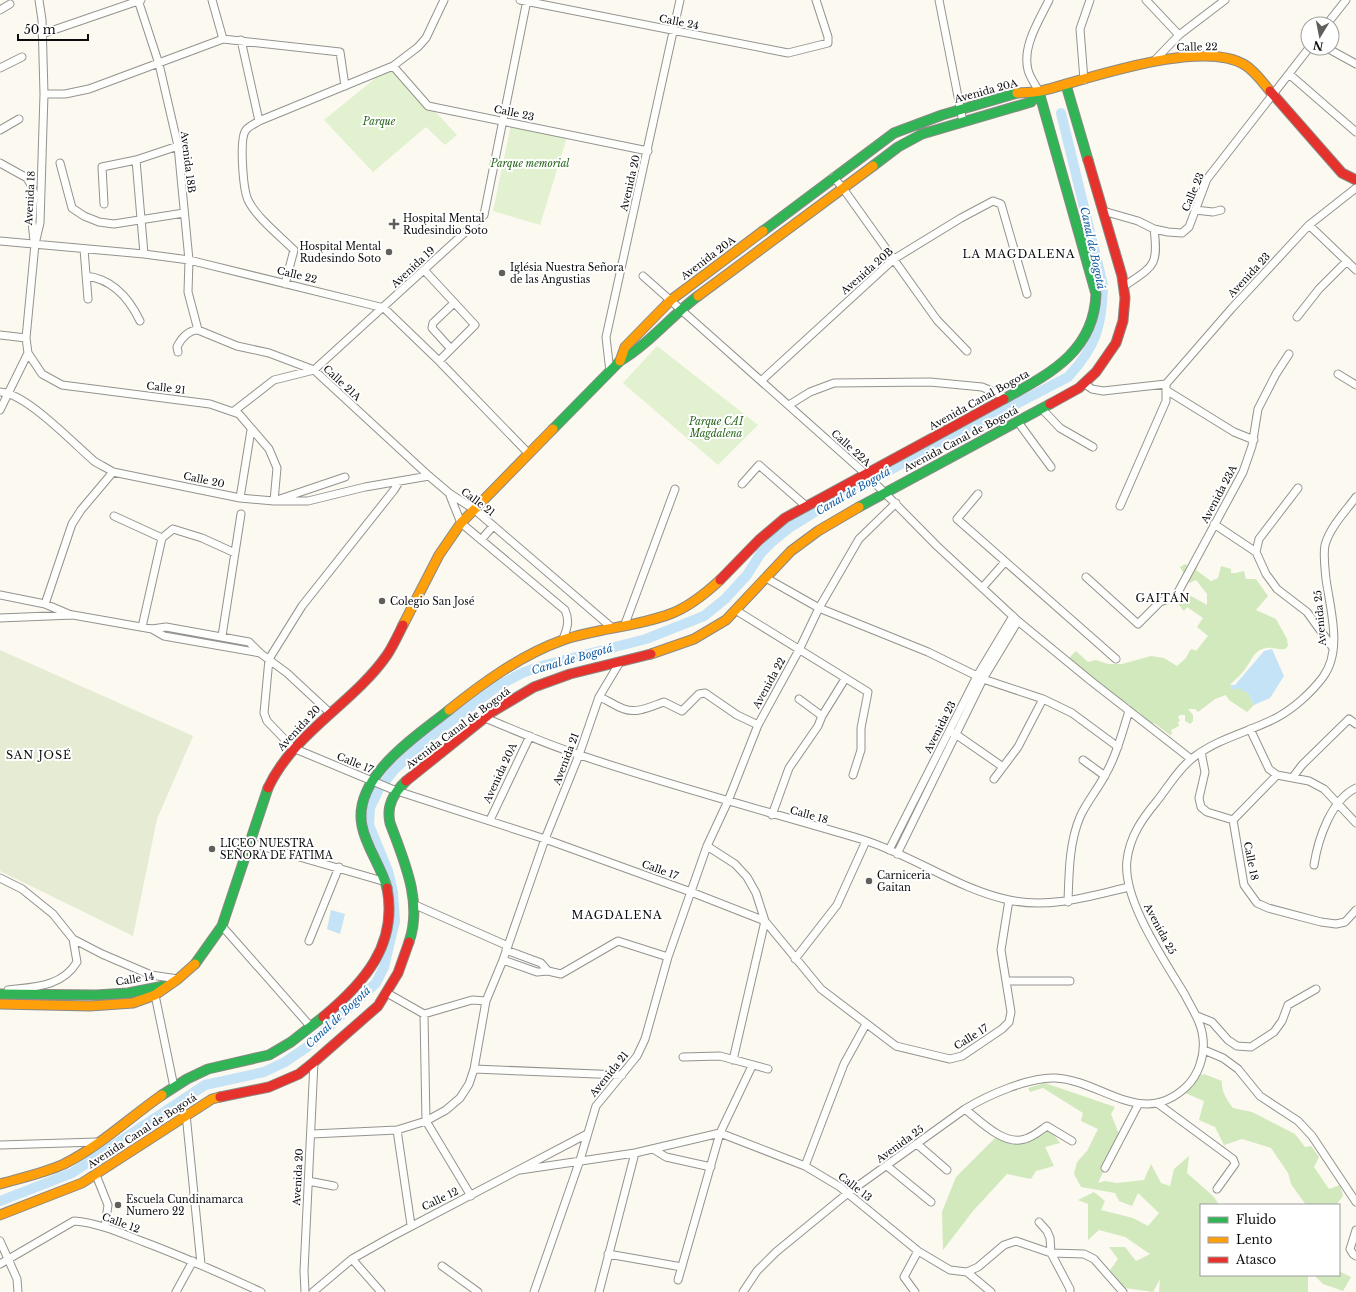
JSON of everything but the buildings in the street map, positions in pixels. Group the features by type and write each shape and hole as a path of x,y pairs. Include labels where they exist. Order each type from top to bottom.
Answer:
{"main road":[{"name":"Calle 22","path":"1039,92 1155,60 1215,56 1230,59 1245,66 1274,94 1342,172 1356,180"},
{"name":"Avenida Canal de Bogotá","path":"0,1215 68,1190 96,1175 186,1114 212,1099 269,1087 299,1074 371,1012 387,993 398,973 407,951 412,929 413,904 409,873 388,817 389,805 396,790 485,718 508,702 534,687 564,676 620,662 693,640 723,623 737,611 790,552 805,540 883,490 1018,422 1085,384 1102,366 1118,339 1125,310 1123,287 1103,210 1066,85"},
{"name":"Avenida 20A","path":"620,361 625,347 671,300 833,177 894,133 918,122 961,108 1027,91 1039,92"},
{"name":"Avenida 20A","path":"461,523 620,361 632,354 681,309 842,187 898,147 922,134 1030,102 1039,92"},
{"name":"Avenida Canal Bogota","path":"868,476 1052,371 1075,350 1089,329 1096,305 1095,288 1039,92"},
{"name":"Avenida Canal de Bogotá","path":"0,1184 63,1164 97,1142 174,1087 212,1067 272,1053 289,1045 355,988 371,967 382,944 388,921 388,893 386,882 361,824 362,804 374,781 393,757 482,683 529,654 563,639 610,626 661,618 696,602 776,525 806,506 868,476"},
{"name":"Avenida 20","path":"170,985 193,966 222,926 251,843 265,796 276,771 293,748 329,712 366,679 387,655 439,555 461,523"},
{"name":"Calle 14","path":"0,992 109,994 128,993 170,985"},
{"name":"Calle 14","path":"0,1004 90,1006 133,1003 155,995 170,985"}],"street":[{"name":"Avenida 18","path":"28,353 26,338 35,244 40,223 44,94 39,0"},
{"path":"42,34 139,0"},
{"name":"Avenida 18B","path":"139,0 159,64 178,146 189,260 188,292 198,330"},
{"path":"212,0 223,39"},
{"path":"285,284 294,250 255,210 248,200 245,189 242,140 246,130 259,121 393,66 418,47 426,38 444,0"},
{"name":"Calle 24","path":"525,0 788,53 825,45 828,43 828,37 816,0"},
{"name":"Avenida 19","path":"234,411 274,380 314,370 384,308 484,215 504,121 525,0"},
{"name":"Avenida 20","path":"610,372 606,337 680,0"},
{"path":"938,0 963,122"},
{"path":"1039,92 1028,71 1027,47 1049,0"},
{"path":"1084,80 1080,29 1090,0"},
{"path":"1146,0 1179,35"},
{"path":"1155,60 1179,35 1224,0"},
{"path":"1333,16 1346,0"},
{"path":"0,10 10,4"},
{"path":"44,94 65,94 89,89 223,39 340,52 346,86"},
{"path":"241,40 259,121"},
{"path":"1340,55 1356,64"},
{"path":"0,68 22,56"},
{"name":"Calle 23","path":"1103,210 1126,217 1154,229 1182,233 1190,227 1202,190 1210,174 1303,56"},
{"name":"Calle 23","path":"393,66 428,106 648,151"},
{"path":"1289,74 1356,132"},
{"path":"0,130 20,119"},
{"path":"104,204 102,167 136,160 178,146"},
{"path":"136,160 144,254"},
{"path":"0,163 27,178 31,185 34,194 32,222 35,244"},
{"path":"60,163 72,208 84,216 99,222 114,224 184,214"},
{"path":"833,177 894,258 937,320 967,351"},
{"name":"Avenida 23","path":"1166,387 1232,308 1309,225 1356,188"},
{"name":"Avenida 20B","path":"762,381 894,258 992,200 1000,204 1027,294"},
{"path":"1195,210 1213,212 1221,210"},
{"path":"1309,225 1356,270"},
{"path":"1123,287 1148,270 1154,262 1157,250 1154,229"},
{"name":"Calle 22","path":"0,241 144,254 189,260 384,308 439,360 529,454"},
{"path":"84,249 88,299"},
{"path":"1297,317 1319,289 1347,261"},
{"path":"425,270 475,325 439,360"},
{"path":"86,276 98,277 107,282 131,302 140,321"},
{"name":"Calle 22A","path":"643,276 868,476 938,546 1015,618 1191,759"},
{"path":"450,348 432,328 433,324 454,303"},
{"path":"178,352 177,347 180,342 191,330 198,330"},
{"name":"Calle 21A","path":"198,330 237,346 269,353 314,370 448,493"},
{"path":"0,335 26,338"},
{"path":"0,410 28,353"},
{"name":"Calle 21","path":"28,353 42,374 62,385 210,404 234,411"},
{"name":"Avenida 23A","path":"1086,577 1138,624 1160,602 1176,596 1243,472 1254,440 1258,408 1276,374 1289,354"},
{"path":"1338,374 1356,385"},
{"path":"789,405 810,392 834,383 930,382 982,387 1006,396"},
{"path":"1085,384 1092,389 1103,391 1166,387 1234,432 1254,440"},
{"path":"1120,506 1166,401 1166,387"},
{"path":"0,392 9,392"},
{"name":"Calle 20","path":"9,392 32,407 96,462 113,472 240,498 274,501 308,501 365,487 429,476"},
{"path":"1042,409 1060,428 1093,447"},
{"path":"234,411 268,449 277,468 274,501 345,477"},
{"path":"1018,422 1051,468"},
{"path":"240,498 251,430"},
{"path":"742,484 758,465 806,506"},
{"path":"44,604 72,524 81,510 113,472"},
{"path":"269,659 302,606 399,482"},
{"path":"624,624 675,488"},
{"path":"1256,552 1259,538 1298,488"},
{"name":"Calle 21","path":"448,493 474,510 610,626"},
{"name":"Calle 21","path":"448,493 461,523 565,610 568,617 568,626 563,639"},
{"path":"978,494 957,519 1116,659"},
{"name":"Avenida 25","path":"848,1193 965,1109 986,1096 1036,1080 1056,1078 1075,1082 1138,1105 1157,1103 1177,1095 1188,1086 1194,1078 1204,1050 1203,1037 1197,1016 1140,916 1129,887 1127,862 1134,833 1140,821 1191,759 1219,742 1277,718 1296,705 1323,677 1330,663 1333,649 1333,630 1324,563 1325,547 1331,531 1356,497"},
{"name":"Avenida 22","path":"691,892 707,846 728,801 758,725 799,650 819,608 859,539 896,503"},
{"path":"222,636 241,514"},
{"path":"114,516 162,538"},
{"path":"1214,524 1256,552 1266,574 1277,589 1307,612 1333,649"},
{"path":"481,540 493,526"},
{"path":"142,627 162,538 173,529 202,538 235,553"},
{"path":"982,588 1005,562"},
{"path":"766,578 819,608 928,652 980,677 1043,699 1072,713 1118,747"},
{"path":"0,595 44,604 74,615 152,629 164,636 260,653"},
{"path":"737,611 868,692 861,728 861,750 853,775"},
{"path":"0,618 74,615"},
{"name":"Avenida 23","path":"888,850 950,730 1015,618"},
{"path":"152,629 166,627 249,642 329,712"},
{"name":"Calle 17","path":"269,659 264,713 267,721 293,748 396,790 545,838 765,921 820,989 896,1046 950,1059 962,1056 1009,1022 1011,1012 1006,981"},
{"name":"Avenida 21","path":"474,1068 486,1001 503,960 545,838 579,755 599,698 620,662"},
{"name":"Avenida 23","path":"897,854 957,735 980,677"},
{"path":"772,815 789,768 818,726 822,716 845,679"},
{"path":"599,698 608,700 625,710 639,711 664,702 682,711 699,694 705,693 737,715 758,725"},
{"path":"799,699 822,716"},
{"path":"994,779 1018,747 1043,699"},
{"path":"1068,902 1070,857 1080,816 1105,776 1118,747 1130,711"},
{"name":"Calle 18","path":"485,718 579,755 772,815 866,841 982,892 1009,900 1049,904 1068,902 1129,887"},
{"path":"1293,777 1302,765 1349,719 1356,724"},
{"path":"1250,729 1269,769 1277,775 1309,781 1324,789 1356,823"},
{"path":"950,730 1003,767"},
{"name":"Avenida 20A","path":"490,820 530,736"},
{"path":"1201,752 1205,772 1199,798 1201,807 1207,812 1233,820 1277,775"},
{"path":"1083,760 1105,776"},
{"path":"925,780 932,783"},
{"path":"1314,865 1317,845 1337,803 1348,792 1356,788"},
{"name":"Calle 18","path":"1233,820 1244,885 1257,903 1268,908 1321,922 1336,924 1345,922 1356,910"},
{"path":"795,959 837,905 866,841"},
{"path":"251,843 339,867 386,882"},
{"path":"707,846 735,864 747,877 756,893 765,921 733,1060"},
{"path":"309,941 339,867"},
{"path":"0,878 22,889 53,914 73,939 102,954 151,975 178,979"},
{"name":"Avenida 21","path":"534,1292 580,1160 596,1106 637,1056 645,1039 668,957 691,892"},
{"path":"1009,900 1001,950 1006,981 1070,981"},
{"path":"413,904 541,963 548,971"},
{"path":"222,926 311,1027"},
{"path":"0,992 51,984 71,972 77,962 73,939"},
{"path":"503,960 537,972 548,971 561,974 618,941 668,957"},
{"path":"1197,1016 1212,1022 1228,1040 1237,1046 1251,1047 1274,1032 1282,1020 1288,1005 1316,989"},
{"path":"387,993 424,1014 472,1000 486,1001"},
{"path":"155,995 174,1087"},
{"path":"424,1014 426,1121 471,1196"},
{"path":"805,1166 844,1064 866,1024"},
{"path":"1204,1050 1223,1058 1238,1069 1260,1096 1298,1121 1312,1136 1356,1202"},
{"path":"683,1057 720,1056 752,1066 768,1069"},
{"name":"Avenida 20","path":"305,1292 304,1271 308,1181 312,1134 314,1062"},
{"path":"678,1280 720,1133 752,1066"},
{"path":"312,1134 397,1130 426,1121 446,1110 460,1098 469,1084 474,1068 622,1075"},
{"path":"1157,1103 1233,1159 1235,1164 1217,1189"},
{"path":"1105,1168 1119,1137 1138,1105"},
{"path":"965,1109 995,1133 1016,1140 1026,1139 1047,1126 1072,1141"},
{"path":"186,1114 201,1264"},
{"path":"397,1130 411,1225"},
{"name":"Calle 13","path":"720,1133 805,1166 848,1193 918,1251 950,1270 967,1272"},
{"name":"Calle 12","path":"520,1170 635,1153 720,1133"},
{"name":"Calle 12","path":"313,1292 352,1259 411,1225 471,1196 588,1134"},
{"path":"0,1145 97,1142"},
{"path":"917,1144 948,1170"},
{"path":"654,1149 666,1157 711,1167"},
{"path":"599,1292 635,1153"},
{"path":"887,1166 931,1202"},
{"path":"96,1175 108,1205 105,1227"},
{"path":"308,1181 334,1186"},
{"path":"744,1292 757,1271 776,1252 848,1193"},
{"name":"Calle 12","path":"0,1264 74,1221 105,1227 201,1264 261,1292"},
{"path":"1039,1222 1050,1238 1051,1253 1070,1289 1070,1292"},
{"path":"1356,1230 1350,1249 1356,1256"},
{"path":"0,1241 17,1279 18,1292"},
{"path":"991,1292 967,1272 978,1267 1004,1245 1016,1241 1051,1253 1084,1254 1094,1258 1123,1292"},
{"path":"915,1292 904,1278 918,1251"},
{"path":"608,1254 682,1267"},
{"path":"352,1259 380,1292"},
{"path":"176,1292 192,1261"},
{"path":"442,1266 478,1292"}],"green space":[{"name":"Parque","path":"394,63 429,105 457,135 445,145 426,127 373,172 324,120"},
{"name":"Parque memorial","path":"511,125 567,137 540,225 493,211"},
{"name":"Parque CAI Magdalena","path":"657,346 758,425 718,465 623,383"},
{"path":"1201,557 1196,570 1211,581 1218,578 1221,566 1231,569 1231,573 1244,571 1246,579 1256,579 1268,596 1256,610 1276,619 1287,639 1288,646 1285,649 1266,648 1258,651 1243,672 1230,685 1233,690 1239,687 1247,691 1254,705 1247,712 1229,700 1226,695 1215,699 1198,712 1195,709 1188,709 1193,715 1193,721 1190,724 1185,721 1185,715 1180,715 1178,717 1180,721 1178,722 1179,726 1171,730 1172,734 1170,735 1154,723 1151,725 1138,711 1132,712 1130,705 1111,694 1085,671 1080,673 1070,662 1069,658 1076,651 1088,662 1096,660 1108,664 1122,664 1151,656 1164,658 1177,666 1186,658 1190,650 1192,649 1196,651 1208,636 1197,627 1203,618 1187,607 1184,611 1174,599 1179,592 1184,592 1207,605 1207,594 1196,580 1189,583 1180,567 1185,564 1190,568 1195,560"},
{"path":"0,650 193,736 157,819 133,936 0,871"},
{"path":"1204,1074 1222,1081 1223,1092 1233,1108 1252,1112 1295,1134 1305,1147 1311,1146 1319,1157 1314,1167 1329,1189 1340,1185 1343,1196 1337,1204 1305,1204 1291,1184 1288,1173 1271,1148 1242,1139 1224,1145 1215,1127 1199,1120 1204,1101 1185,1093 1193,1078"},
{"path":"1045,1083 1115,1107 1111,1114 1119,1134 1103,1162 1104,1170 1098,1183 1105,1181 1117,1183 1144,1180 1151,1164 1161,1183 1170,1186 1174,1169 1189,1156 1187,1173 1214,1197 1218,1204 1200,1204 1200,1276 1308,1276 1308,1292 1159,1292 1160,1279 1153,1292 1125,1288 1110,1270 1118,1259 1109,1247 1125,1247 1136,1261 1150,1254 1125,1237 1099,1230 1088,1240 1088,1204 1078,1200 1094,1192 1105,1201 1101,1210 1133,1218 1148,1226 1159,1213 1138,1193 1132,1206 1119,1201 1115,1193 1081,1187 1074,1174 1077,1162 1087,1151 1098,1129 1081,1121 1083,1113 1043,1088 1030,1092 1028,1088"},
{"path":"1049,1128 1060,1143 1045,1147 1054,1166 1036,1171 1031,1179 1007,1174 973,1211 943,1250 942,1212 956,1177 998,1135 1021,1144"},
{"path":"1340,1272 1351,1277 1343,1291 1323,1284 1315,1276 1340,1276"}],"water":[{"path":"1272,649 1284,676 1270,698 1254,705 1247,691 1245,693 1239,688 1233,690 1230,685 1235,685 1264,651"},
{"path":"331,910 345,914 340,934 327,929"}],"waterway":[{"name":"Canal de Bogotá","path":"0,1201 72,1173 205,1085 264,1072 285,1062 307,1047 376,983 384,967 395,921 393,892 388,871 369,825 370,808 379,789 395,769 426,740 498,686 522,673 541,666 646,639 704,616 725,599 747,575 761,553 789,528 834,500 1068,377 1085,356 1096,335 1101,312 1103,285 1061,113"}],"traffic: fast":[{"path":"1066,85 1088,160"},
{"path":"873,166 898,147 922,134 1031,102 1039,92"},
{"path":"1004,399 1052,370 1066,359 1078,346 1087,331 1093,314 1096,294 1039,92"},
{"path":"763,231 894,133 942,115 1017,93"},
{"path":"553,429 620,361 641,346 698,296"},
{"path":"859,507 1050,404"},
{"path":"387,888 362,826 362,808 367,791 377,775 390,759 420,732 449,710"},
{"path":"406,781 392,800 389,817 406,867 413,897 413,927 409,942"},
{"path":"195,964 222,926 268,788"},
{"path":"0,994 96,995 128,993 164,986"},
{"path":"162,1095 187,1079 208,1069 269,1055 291,1042 323,1017"}],"traffic: slow":[{"path":"1017,93 1041,91 1144,63 1174,58 1201,56 1226,58 1245,65 1270,91"},
{"path":"698,296 873,166"},
{"path":"620,361 625,347 671,300 763,231"},
{"path":"403,625 439,555 461,523 553,429"},
{"path":"651,654 694,639 726,620 791,551 818,531 859,507"},
{"path":"449,710 503,670 532,653 576,636 644,622 670,614 684,608 696,600 720,580"},
{"path":"0,1004 90,1006 133,1003 155,995 178,979 195,964"},
{"path":"0,1184 49,1170 77,1157 162,1095"},
{"path":"0,1215 82,1183 212,1099 220,1097"}],"traffic: jam":[{"path":"1270,91 1342,173 1356,180"},
{"path":"1050,404 1079,388 1096,372 1116,343 1123,321 1125,298 1122,276 1088,160"},
{"path":"720,580 759,540 785,518 1004,399"},
{"path":"268,788 279,768 293,750 308,734 358,689 373,672 389,652 403,625"},
{"path":"406,781 492,712 534,687 570,674 651,654"},
{"path":"323,1017 352,991 374,961 382,945 387,927 389,909 387,888"},
{"path":"220,1097 269,1087 299,1074 314,1062 378,1006 398,973 409,942"}],"place":[{"name":"Hospital Mental Rudesindio Soto","path":"394,224"},
{"name":"Hospital Mental Rudesindo Soto","path":"389,252"},
{"name":"Iglésia Nuestra Señora de las Angustias","path":"502,273"},
{"name":"Colegio San José","path":"382,601"},
{"name":"LICEO NUESTRA SEÑORA DE FATIMA","path":"212,849"},
{"name":"Carniceria Gaitan","path":"869,881"},
{"name":"Escuela Cundinamarca Numero 22","path":"118,1205"}],"district":[{"name":"LA MAGDALENA","path":"1019,254"},
{"name":"GAITÁN","path":"1163,598"},
{"name":"SAN JOSÉ","path":"39,755"},
{"name":"MAGDALENA","path":"617,915"}]}
